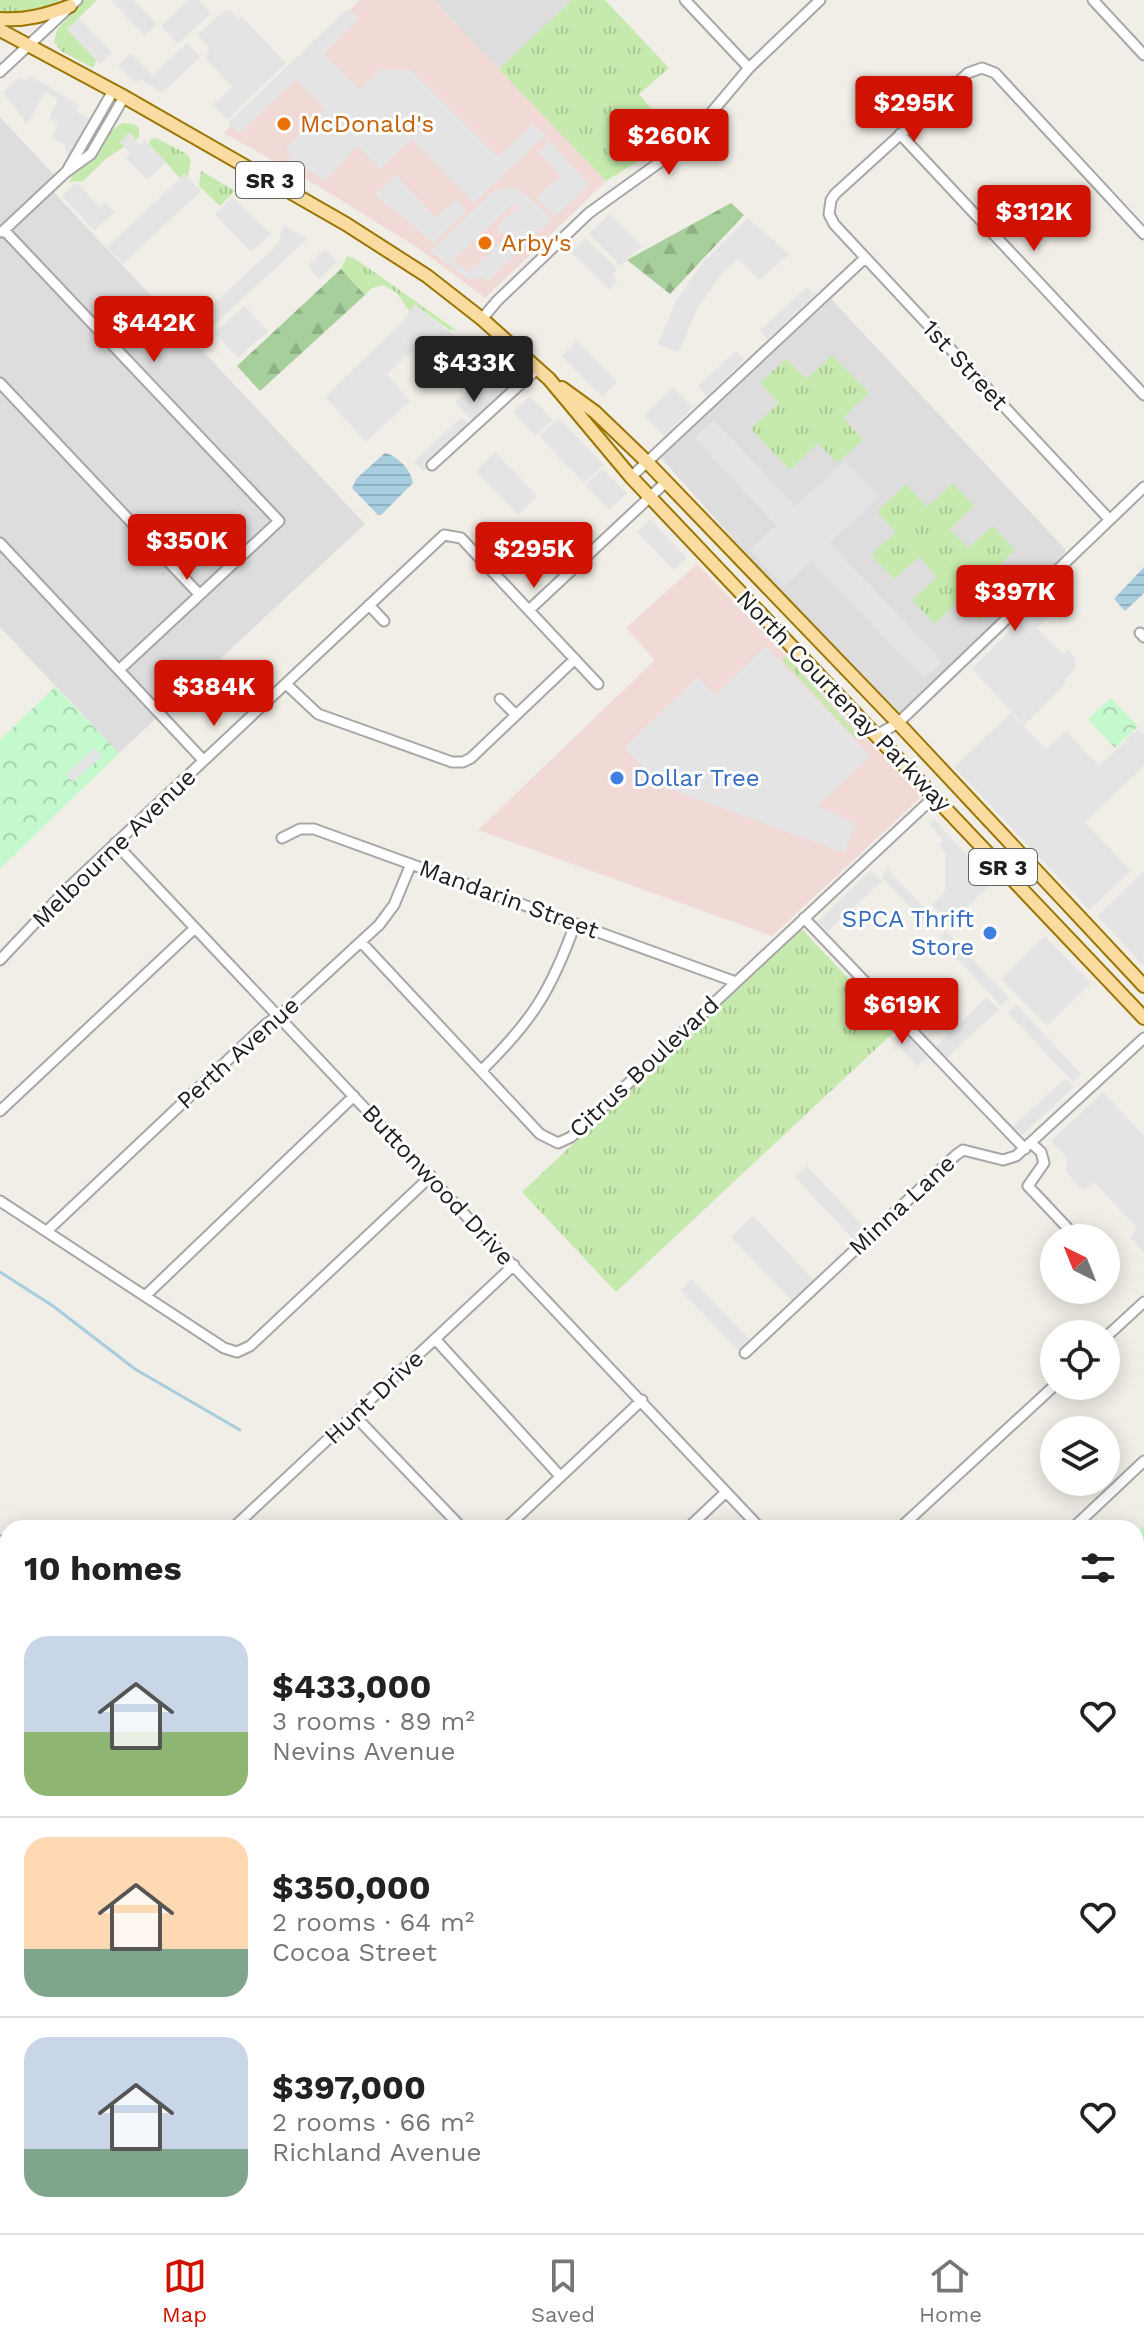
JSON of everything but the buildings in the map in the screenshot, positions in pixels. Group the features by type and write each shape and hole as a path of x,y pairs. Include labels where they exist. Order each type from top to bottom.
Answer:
{"main road":[{"path":"0,19 40,17 74,3"},
{"name":"North Courtenay Parkway","path":"0,30 346,224 427,276 482,319 549,379 631,477 1144,1018"},
{"name":"North Courtenay Parkway","path":"549,379 595,412 647,462 898,723 1144,986"}],"street":[{"path":"685,0 749,68"},
{"path":"482,319 589,213 685,144 749,68 820,0"},
{"path":"1093,0 1144,55"},
{"path":"0,72 74,3"},
{"path":"1144,234 995,73 982,68 968,73 900,134 1144,395"},
{"path":"119,94 91,154 66,172 2,232 279,521 119,670"},
{"name":"1st Street","path":"900,134 835,194 830,219 1109,519"},
{"path":"631,477 865,258"},
{"path":"432,465 538,368"},
{"path":"0,383 199,594"},
{"path":"598,684 529,610 666,482"},
{"path":"877,735 898,723 1144,487"},
{"name":"Melbourne Avenue","path":"0,960 66,890 438,539 449,535 461,538 529,610"},
{"path":"0,543 203,760"},
{"path":"369,605 384,621"},
{"path":"286,684 318,714 452,762 463,762 471,758 575,659"},
{"path":"500,699 516,715"},
{"name":"Citrus Boulevard","path":"361,942 540,1134 558,1143 565,1141 935,796"},
{"name":"Mandarin Street","path":"282,838 300,829 314,829 736,982"},
{"name":"Buttonwood Drive","path":"115,843 752,1520"},
{"name":"Perth Avenue","path":"48,1230 265,1025 379,925 394,905 411,864"},
{"path":"804,918 1028,1146 1041,1152 1044,1163 1028,1186 1064,1224"},
{"path":"481,1071 540,1004 575,924"},
{"path":"0,1111 195,928"},
{"path":"1028,1146 1144,1038"},
{"path":"145,1296 354,1096"},
{"name":"Minna Lane","path":"745,1353 956,1155 963,1150 972,1150 1003,1160 1011,1159 1028,1146"},
{"path":"0,1201 224,1348 237,1352 250,1346 431,1176"},
{"name":"Hunt Drive","path":"242,1520 514,1265"},
{"path":"1120,1324 1144,1302"},
{"path":"436,1340 560,1476"},
{"path":"909,1520 1040,1399"},
{"path":"514,1520 642,1400"},
{"path":"354,1415 454,1520"},
{"path":"1081,1520 1144,1461"},
{"path":"696,1520 726,1492"}],"shaded area":[{"path":"111,0 134,0 157,24 145,36"},
{"path":"188,0 199,0 211,13 178,44 161,26"},
{"path":"360,0 433,0 606,181 485,298 421,250 323,189 224,133"},
{"path":"433,0 572,0 499,69"},
{"path":"347,9 360,18 324,53 360,89 381,69 411,70 498,157 533,124 545,136 474,203 411,139 380,170 358,146 326,180 292,161 286,147 325,109 296,80 239,134 228,123"},
{"path":"229,10 238,19 241,16 286,63 227,120 213,105 232,87 206,59 209,48 197,35 221,13"},
{"path":"79,18 112,53 100,64 67,29"},
{"path":"187,43 200,57 162,93 141,79 136,83 118,66 131,53 153,75"},
{"path":"31,76 79,105 76,112 89,119 69,160 64,145 51,137 59,124 49,118 58,99 45,92 27,124 3,92 18,77 25,81"},
{"path":"0,117 54,175 46,184 365,524 119,753 0,627"},
{"path":"129,133 140,145 145,140 166,162 147,180 126,158 130,153 120,142"},
{"path":"549,140 590,185 554,217 536,198 560,176 539,153"},
{"path":"185,174 201,191 123,264 107,247"},
{"path":"396,175 436,218 456,200 467,211 434,243 375,195"},
{"path":"77,182 99,207 105,202 115,212 94,231 62,196"},
{"path":"513,187 528,196 552,219 488,281 479,277 470,280 430,251 495,190","holes":["514,203 518,208 497,227 506,237 469,272 453,260"]},
{"path":"232,197 271,234 251,252 215,214"},
{"path":"610,214 642,246 621,266 589,234"},
{"path":"748,218 789,254 759,280 738,259 722,273 696,311 679,352 658,344 676,301 703,262"},
{"path":"284,225 307,239 211,328 201,316 278,244"},
{"path":"585,238 618,269 612,275 617,281 609,290 571,252"},
{"path":"325,249 337,262 319,279 308,266"},
{"path":"807,287 815,295 767,339 760,330"},
{"path":"831,299 1065,549 1064,563 898,723 661,458"},
{"path":"415,304 456,337 444,366 435,376 412,351 387,374 410,401 366,442 325,397 402,322"},
{"path":"244,306 268,331 238,358 215,333"},
{"path":"577,341 617,382 602,397 562,356"},
{"path":"483,350 516,379 473,421 455,402 485,374 472,360"},
{"path":"736,351 744,360 707,396 698,386"},
{"path":"673,387 693,407 664,436 644,415"},
{"path":"530,396 553,420 535,436 513,412"},
{"path":"462,417 472,427 423,471 414,461"},
{"path":"559,418 604,465 584,483 539,436"},
{"path":"714,420 795,507 845,461 879,497 830,543 942,662 924,678 811,561 784,586 750,550 776,525 695,438"},
{"path":"495,452 537,496 518,515 476,471"},
{"path":"602,469 627,493 609,510 585,485"},
{"path":"650,519 687,558 674,570 637,532"},
{"path":"548,522 575,550 563,561 536,533"},
{"path":"697,564 918,792 919,799 772,936 478,830 655,660 626,628"},
{"path":"1049,592 1060,604 1037,628 1063,654 1068,650 1076,659 1075,670 1065,679 1064,686 1024,725 972,669"},
{"path":"766,646 870,756 818,806 856,824 844,853 662,786 624,748 698,677 715,695"},
{"path":"1011,713 1046,749 1066,731 1099,766 1138,729 1144,735 1144,766 1085,822 1131,871 1089,910 954,767"},
{"path":"94,748 102,756 73,782 66,775"},
{"path":"934,819 992,883 950,924 932,905 945,892 945,852 939,844 943,840 929,824"},
{"path":"871,870 882,881 828,931 818,921"},
{"path":"888,870 936,920 929,927 881,877"},
{"path":"1144,871 1144,966 1097,916"},
{"path":"946,931 1009,998 1001,1006 939,939"},
{"path":"1045,936 1091,983 1047,1026 1001,979"},
{"path":"987,997 999,1009 946,1059 935,1047"},
{"path":"1017,1005 1082,1075 1073,1082 1008,1013"},
{"path":"902,1031 927,1057 917,1066 893,1039"},
{"path":"1066,1078 1074,1087 1022,1135 1013,1126"},
{"path":"1103,1092 1144,1136 1144,1253 1131,1239 1136,1227 1094,1182 1083,1191 1066,1172 1067,1158 1051,1141"},
{"path":"807,1166 867,1230 855,1241 795,1177"},
{"path":"753,1216 814,1280 792,1301 731,1237"},
{"path":"691,1279 750,1340 739,1351 680,1290"}],"green space":[{"path":"0,0 60,0 39,15 0,14"},
{"path":"84,0 97,0 67,29 96,60 93,68 61,51 54,42 57,30"},
{"path":"572,0 605,0 669,68 639,94 676,138 606,181 499,69"},
{"path":"123,123 139,128 136,140 130,133 120,142 124,147 83,181 70,182 75,171 96,156 113,130"},
{"path":"156,138 187,154 191,160 188,177 185,174 180,178 149,144 151,139"},
{"path":"201,171 235,191 220,206 199,186"},
{"path":"731,203 744,215 670,294 627,260"},
{"path":"347,256 456,330 450,330 415,305 410,312 397,293 383,285 372,288 365,295 341,269"},
{"path":"341,269 365,295 260,391 237,366"},
{"path":"832,355 869,393 843,418 863,440 837,463 818,443 790,470 751,429 779,403 760,383 786,359 806,379"},
{"path":"953,483 974,506 950,529 968,548 993,526 1015,550 991,573 1009,593 980,621 960,600 935,624 912,600 937,577 919,557 894,579 871,555 896,532 877,512 906,484 927,507"},
{"path":"786,656 859,736 856,739 782,660"},
{"path":"55,687 119,753 0,869 0,740"},
{"path":"1111,698 1138,726 1115,748 1088,719"},
{"path":"802,929 896,1030 616,1292 522,1192"}],"water":[{"path":"385,453 403,464 413,483 378,515 352,488 357,478"},
{"path":"1144,567 1144,593 1125,611 1114,599"}],"waterway":[{"path":"0,1272 53,1306 135,1369 240,1430"}],"place":[{"name":"McDonald's","path":"284,124"},
{"name":"Arby's","path":"485,243"},
{"name":"Dollar Tree","path":"617,778"},
{"name":"SPCA Thrift Store","path":"990,933"}]}
